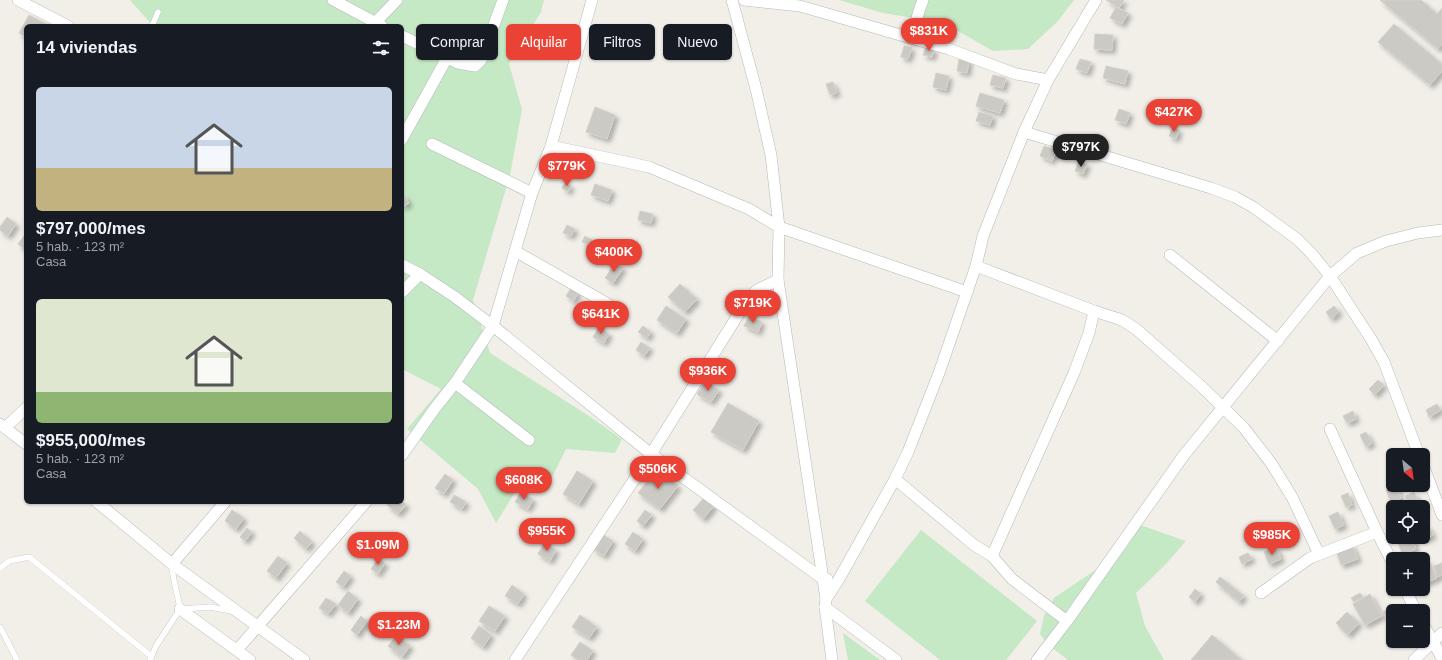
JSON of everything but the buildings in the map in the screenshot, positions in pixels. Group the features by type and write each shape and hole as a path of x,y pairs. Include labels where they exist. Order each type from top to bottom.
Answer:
{"street":[{"path":"18,0 64,24"},
{"path":"333,0 374,24"},
{"path":"377,24 397,0"},
{"path":"494,24 503,0"},
{"path":"404,452 434,408 455,383 493,326 532,193 551,146 592,0"},
{"path":"732,0 756,89 771,155 779,227 778,280 823,578 830,658"},
{"path":"744,0 801,3 949,49 1016,74 1048,80"},
{"path":"911,38 923,0"},
{"path":"826,603 895,479 908,452 922,418 967,292 976,266 983,236 1024,132 1048,80 1096,0"},
{"path":"404,37 416,43"},
{"path":"404,135 446,60"},
{"path":"451,60 458,63 475,66 481,60"},
{"path":"1024,132 1204,186 1235,197 1253,207 1297,239 1330,276 1371,339 1384,362 1416,448"},
{"path":"432,144 532,193"},
{"path":"551,146 650,167 749,209 779,227 967,292"},
{"path":"1037,660 1067,621 1184,455 1222,407 1242,386 1330,276 1358,253 1386,241 1418,233 1442,230"},
{"path":"515,251 608,304"},
{"path":"1170,255 1278,341"},
{"path":"404,266 420,274 455,297 651,454 823,578 840,579"},
{"path":"976,266 1094,311 1122,320 1136,330 1202,387 1244,428 1271,463 1292,497 1319,554"},
{"path":"404,290 420,274"},
{"path":"515,660 651,454 748,299 757,290 778,280"},
{"path":"992,556 1074,373 1089,333 1094,311"},
{"path":"455,383 529,440"},
{"path":"24,409 3,425 24,442"},
{"path":"1330,429 1387,552"},
{"path":"895,479 974,544 992,556 1012,579 1067,621"},
{"path":"1430,483 1442,515"},
{"path":"99,504 172,564 304,660"},
{"path":"172,564 223,504"},
{"path":"238,650 364,504"},
{"path":"1261,592 1310,558 1377,532"},
{"path":"826,603 896,660"},
{"path":"180,609 250,660"},
{"path":"1414,660 1442,634"},
{"path":"1430,638 1442,658"}],"lane":[{"path":"153,24 158,12"},
{"path":"0,568 9,561 29,557 151,658 156,646 180,609 172,574 172,564"},
{"path":"180,609 210,607 239,612"},
{"path":"0,627 17,660"}],"green space":[{"path":"130,0 544,0 541,12 534,24 506,24 506,60 511,60 509,64 522,109 510,175 473,300 490,353 586,414 622,439 615,453 566,449 551,479 530,468 496,523 478,489 407,429 441,389 404,370 404,24 151,24"},
{"path":"839,0 1074,0 1058,21 1028,49 993,51 944,23 883,13"},
{"path":"1140,525 1186,541 1165,565 1136,593 1145,626 1164,660 1068,660 1047,644 1040,634 1044,616 1054,598 1125,550"},
{"path":"921,530 1037,621 1006,660 940,660 865,601"},
{"path":"843,633 880,660 848,660"}]}
